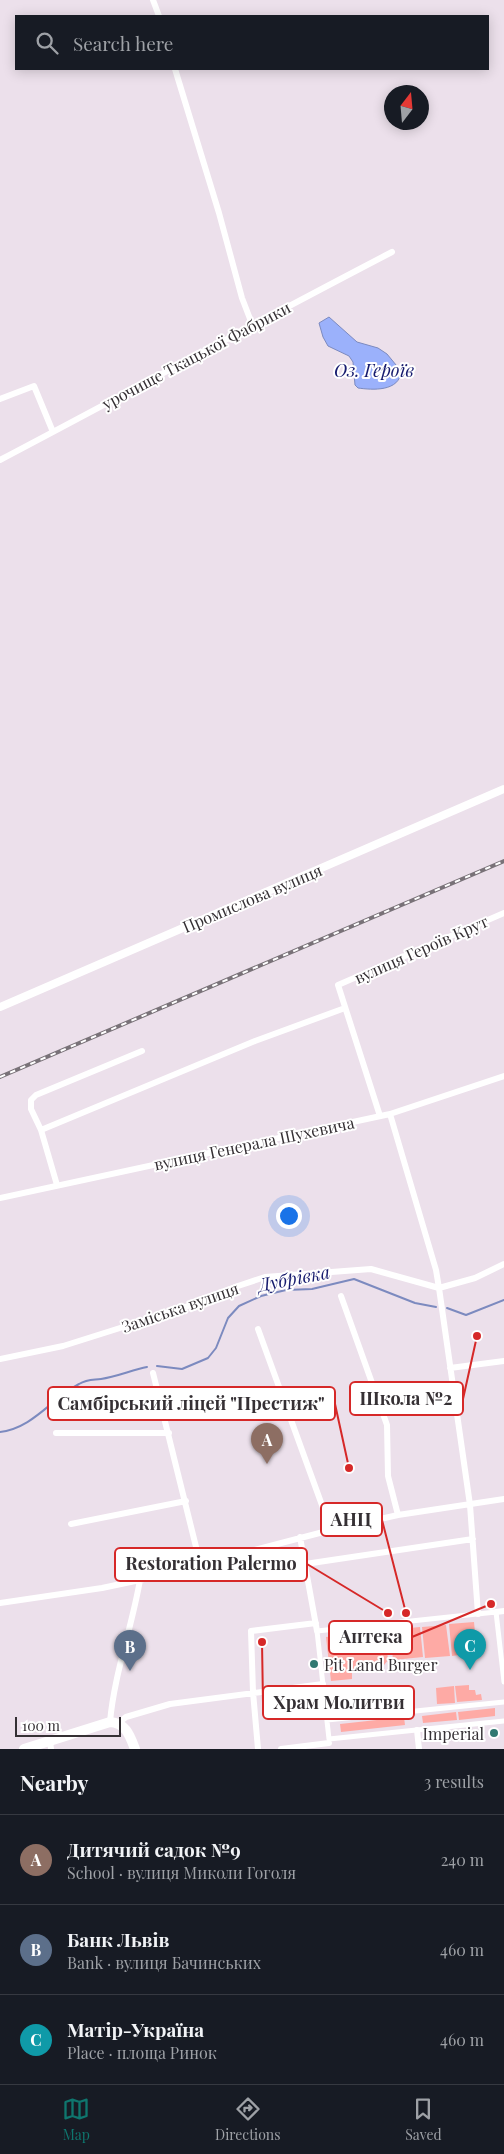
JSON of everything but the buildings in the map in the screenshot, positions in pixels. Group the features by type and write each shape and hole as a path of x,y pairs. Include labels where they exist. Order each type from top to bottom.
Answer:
{"main road":[{"path":"24,1749 51,1745 114,1722 128,1734 136,1749"}],"street":[{"path":"154,0 159,15"},
{"path":"175,70 242,298 252,324"},
{"name":"урочище Ткацької Фабрики","path":"0,460 226,341 252,324 392,252"},
{"path":"0,399 34,386 53,432"},
{"name":"Промислова вулиця","path":"0,1007 504,789"},
{"name":"вулиця Героїв Крут","path":"345,1008 338,985 504,913"},
{"path":"41,1130 255,1041 345,1008 380,1116"},
{"path":"57,1185 41,1130 31,1109 33,1097 142,1051"},
{"name":"вулиця Генерала Шухевича","path":"0,1198 390,1114 504,1076"},
{"path":"390,1114 440,1288 470,1505 478,1614"},
{"path":"440,1288 475,1278 504,1264"},
{"name":"Заміська вулиця","path":"0,1359 63,1346 139,1322 265,1277 371,1269 440,1288"},
{"path":"342,1296 387,1424 388,1476 398,1515"},
{"path":"258,1329 331,1530"},
{"path":"450,1368 504,1361"},
{"path":"153,1373 200,1563"},
{"path":"56,1433 169,1433"},
{"path":"0,1603 102,1588 140,1580 300,1537 398,1515 504,1499"},
{"path":"71,1524 186,1501"},
{"path":"300,1537 317,1627 329,1744"},
{"path":"305,1564 473,1539"},
{"path":"140,1580 133,1619 113,1700 114,1722 170,1704 323,1684"},
{"path":"258,1749 253,1692 251,1631 504,1611"},
{"path":"496,1612 504,1682"},
{"path":"327,1720 504,1702"},
{"path":"282,1749 329,1744 417,1730 504,1721"},
{"path":"417,1730 419,1749"}],"shaded area":[{"path":"474,1622 476,1643 471,1644 471,1648 465,1649 466,1654 452,1656 449,1624"},
{"path":"446,1625 450,1656 425,1658 422,1627"},
{"path":"420,1627 423,1657 393,1660 390,1630"},
{"path":"385,1631 388,1660 381,1669 352,1672 352,1679 331,1681 326,1637"},
{"path":"469,1685 469,1690 475,1690 476,1695 481,1694 482,1700 457,1702 455,1686"},
{"path":"454,1686 455,1703 437,1704 436,1688"},
{"path":"495,1708 495,1716 459,1720 458,1712"},
{"path":"456,1712 457,1720 423,1723 422,1716"},
{"path":"404,1717 405,1725 341,1732 340,1724"}],"water":[{"name":"Оз. Героїв","path":"329,317 357,342 378,348 387,354 401,371 396,383 377,389 358,388 355,385 353,362 349,356 328,346 323,337 319,323"}],"waterway":[{"name":"Дубрівка","path":"157,1366 182,1369 208,1358 216,1348 228,1318 239,1306 261,1296 286,1290 312,1289 354,1279 415,1303 436,1307"},
{"name":"Дубрівка","path":"447,1308 466,1315 504,1300"},
{"name":"Дубрівка","path":"0,1432 22,1425 32,1419 82,1382 112,1377 147,1367"}],"railway":[{"path":"0,1077 504,861"}],"place":[{"name":"Школа №2","path":"477,1336"},
{"name":"Дитячий садок №9","path":"267,1464"},
{"name":"Самбірський ліцей \"Престиж\"","path":"349,1468"},
{"name":"Аптека","path":"491,1604"},
{"name":"Restoration Palermo","path":"388,1613"},
{"name":"АНЦ","path":"406,1613"},
{"name":"Храм Молитви","path":"262,1642"},
{"name":"Pit Land Burger","path":"314,1664"},
{"name":"Матір-Україна","path":"470,1670"},
{"name":"Банк Львів","path":"130,1671"},
{"name":"Imperial","path":"494,1733"}]}
